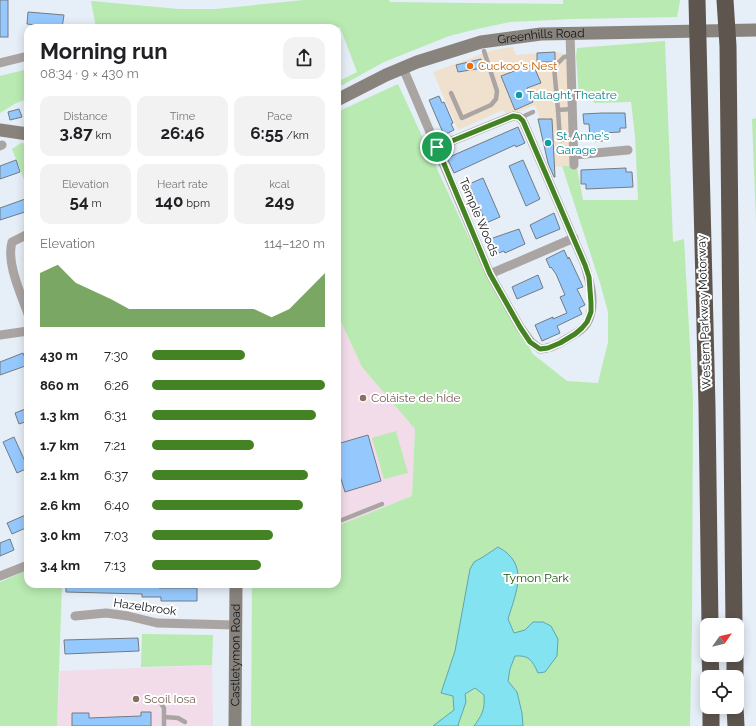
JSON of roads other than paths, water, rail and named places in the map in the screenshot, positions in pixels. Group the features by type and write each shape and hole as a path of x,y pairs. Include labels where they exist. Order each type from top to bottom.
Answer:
{"highway":[{"name":"Western Parkway Motorway","path":"697,0 707,407 710,618"},
{"name":"Western Parkway Motorway","path":"725,0 728,46 734,618"},
{"path":"728,46 733,0"},
{"path":"711,714 711,726"},
{"path":"735,714 736,726"}],"main road":[{"name":"Greenhills Road","path":"341,98 425,59 541,34 756,30"},
{"path":"0,130 24,133"},
{"name":"Castletymon Road","path":"235,726 236,588"}],"street":[{"path":"570,33 574,165"},
{"path":"0,63 24,57"},
{"name":"Temple Woods","path":"403,68 490,274 520,327 530,342 540,349 548,348 560,343 582,328 587,322 591,312 591,292 589,277 574,238 537,151 523,121 520,118"},
{"path":"437,147 513,116 520,118"},
{"path":"574,155 628,150"},
{"path":"24,236 12,242 10,250 14,271 24,302"},
{"name":"Temple Woods","path":"490,274 574,238"},
{"path":"0,335 24,332"},
{"path":"0,576 24,567"},
{"name":"Hazelbrook","path":"75,616 106,614 128,616 157,623 235,625"}],"lane":[{"path":"451,93 462,118 491,105 496,99 497,91 482,47"},
{"path":"570,56 564,57 554,67 560,140 573,139"},
{"path":"558,110 572,109"},
{"path":"520,118 533,112"},
{"path":"341,520 382,504"},
{"path":"154,700 160,702 164,708 164,726"},
{"path":"164,717 178,718 185,722"}],"water":[{"path":"498,547 508,554 514,562 517,570 517,589 508,619 514,633 525,630 533,622 543,622 551,626 558,639 557,656 545,672 538,673 530,659 524,656 515,656 510,669 508,681 517,692 522,713 523,726 474,726 479,719 484,705 484,695 475,688 465,694 466,702 458,725 459,726 433,726 454,710 453,696 441,693 455,651 470,569 474,562"}],"place":[{"name":"Cuckoo's Nest","path":"470,66"},
{"name":"Tallaght Theatre","path":"519,95"},
{"name":"St. Anne's Garage","path":"548,143"},
{"name":"Coláiste de hÍde","path":"363,398"},
{"name":"Scoil Iosa","path":"136,699"}],"park label":[{"name":"Tymon Park","path":"536,578"}]}
